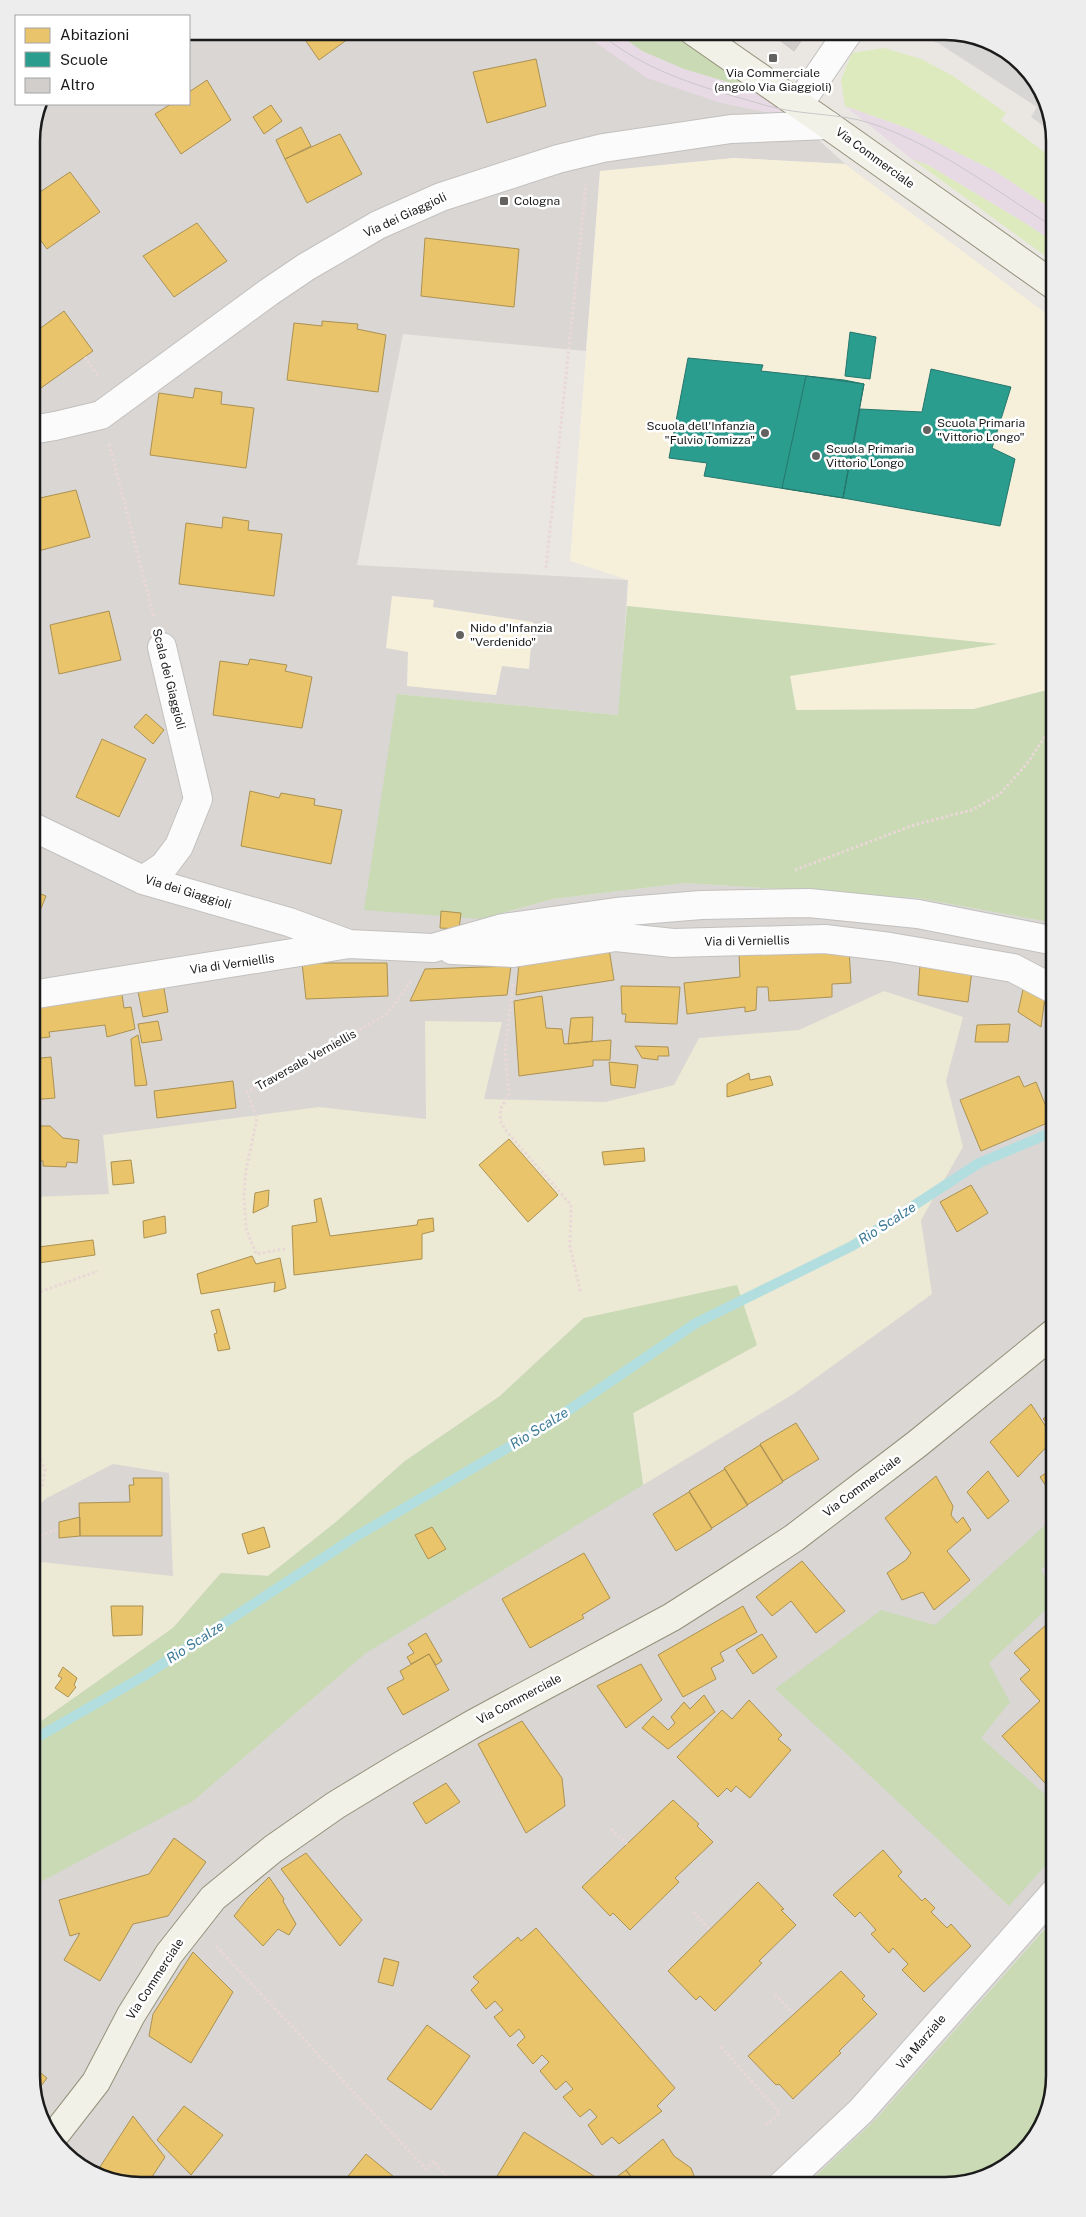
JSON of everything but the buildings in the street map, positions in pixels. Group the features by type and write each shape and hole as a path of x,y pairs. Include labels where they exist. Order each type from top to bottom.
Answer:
{"main road":[{"name":"Via Commerciale","path":"706,40 1046,280"},
{"name":"Via Commerciale","path":"57,2132 96,2082 136,2008 169,1954 213,1898 273,1849 336,1805 472,1724 672,1617 794,1538 917,1444 1046,1339"}],"street":[{"path":"799,104 843,40"},
{"name":"Via dei Giaggioli","path":"40,428 101,415 306,267 378,225 441,197 558,158 590,151 731,130 828,125"},
{"name":"Scala dei Giaggioli","path":"143,880 164,866 179,846 198,799 162,647"},
{"name":"Via dei Giaggioli","path":"40,830 143,880 289,922 349,944"},
{"name":"Via di Verniellis","path":"433,948 503,928 616,912 701,905 809,903 918,914 1046,939"},
{"name":"Via di Verniellis","path":"40,994 349,944 513,953 616,937 673,943 825,939 890,947 1013,968 1046,985"},
{"name":"Via Marziale","path":"791,2177 861,2111 1046,1902"}],"path":[{"path":"546,568 590,151"},
{"name":"Scala dei Giaggioli","path":"114,463 162,647"},
{"path":"794,870 914,824 972,810 1000,794 1026,764 1046,735"},
{"name":"Traversale Verniellis","path":"285,1249 256,1254 246,1228 244,1195 246,1170 256,1118 247,1092 388,1014 433,948"},
{"path":"513,953 512,998 505,1050 509,1095 501,1108 500,1120 507,1132 571,1205 570,1246 582,1294"},
{"path":"40,1291 98,1271"},
{"path":"40,1459 45,1470 44,1486 40,1489"},
{"path":"40,1536 59,1529"},
{"path":"611,1829 626,1844"},
{"path":"694,1912 710,1930"},
{"path":"194,1923 426,2169 434,2161 447,2177"},
{"path":"775,1994 793,2012"},
{"path":"721,2046 780,2113 765,2126"}],"shaded area":[{"path":"190,40 597,40 718,102 795,118 845,164 734,158 600,172 586,351 403,334 357,565 628,580 619,715 397,694 481,919 553,899 685,883 917,898 1046,921 1046,1927 877,2118 815,2177 134,2177 108,2172 96,2167 69,2148 53,2127 43,2102 40,2083 40,134 47,105 190,105"},
{"path":"592,40 627,40 642,51 684,69 764,93 795,118 718,102 647,78"},
{"path":"929,40 952,40 978,45 990,50 1012,65 1033,90 1043,115 1045,127 1031,117 1037,107 938,43"},
{"path":"845,106 910,129 995,171 1046,205 1046,237 928,165 912,159"},
{"name":"Scuola Primaria Vittorio Longo","path":"734,158 845,164 1046,313 1046,690 974,709 796,710 790,675 996,644 627,606 628,580 570,561 600,171"},
{"name":"Nido d'Infanzia \"Verdenido\"","path":"392,596 434,600 433,607 533,622 529,669 502,666 496,695 407,686 408,652 386,648"},
{"path":"884,991 963,1017 946,1081 963,1147 921,1220 932,1294 795,1393 643,1485 633,1413 757,1345 584,1318 500,1396 405,1461 336,1522 268,1576 221,1573 173,1628 40,1722 40,1562 173,1576 169,1473 113,1464 47,1498 40,1504 40,1197 109,1194 103,1135 319,1107 426,1119 425,1021 502,1022 484,1099 605,1102 674,1085 699,1038 799,1030"}],"green space":[{"path":"627,40 689,40 764,93 684,69 642,51"},
{"path":"884,48 921,59 953,76 1006,113 1001,120 1046,153 1046,205 995,171 910,129 845,106 841,80 852,53"},
{"path":"912,159 928,165 1046,237 1046,256"},
{"path":"627,606 998,644 790,676 796,710 974,709 1046,690 1046,921 917,898 685,883 553,899 481,919 364,910 397,694 618,715"},
{"path":"737,1285 757,1345 633,1413 643,1485 366,1653 193,1801 40,1882 40,1722 173,1628 221,1573 268,1576 336,1522 405,1461 500,1396 584,1318"},
{"path":"1046,1524 1046,1565 1041,1570 1046,1579 1046,1609 989,1663 1010,1702 981,1738 1046,1795 1046,1865 1009,1906 775,1689 881,1610 935,1625"},
{"path":"1044,1930 1046,1931 1045,2090 1036,2121 1021,2143 996,2164 978,2172 965,2175 952,2177 815,2177 877,2118"}],"waterway":[{"name":"Rio Scalze","path":"40,1736 144,1676 355,1537 550,1423 696,1323 852,1246 979,1163 1046,1135"}],"tram line":[{"path":"609,40 629,54 662,71 733,96 775,108 859,120 895,132 919,143 966,170 1046,222"}],"place":[{"name":"Via Commerciale (angolo Via Giaggioli)","path":"773,58"},
{"name":"Cologna","path":"504,201"},
{"name":"Scuola Primaria \"Vittorio Longo\"","path":"927,430"},
{"name":"Scuola dell'Infanzia \"Fulvio Tomizza\"","path":"765,433"},
{"name":"Scuola Primaria Vittorio Longo","path":"816,456"},
{"name":"Nido d'Infanzia \"Verdenido\"","path":"460,635"}]}
